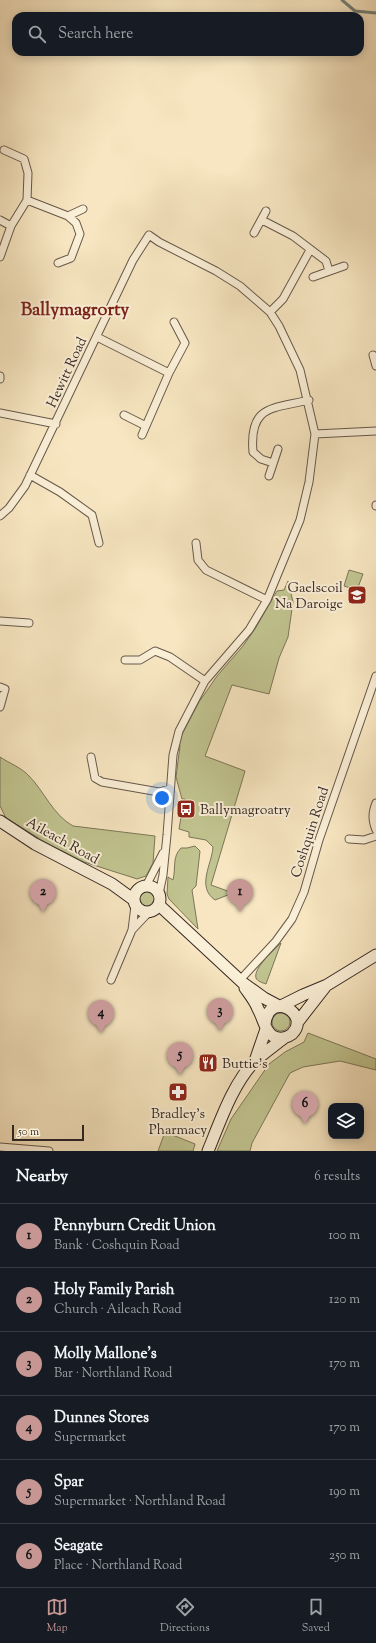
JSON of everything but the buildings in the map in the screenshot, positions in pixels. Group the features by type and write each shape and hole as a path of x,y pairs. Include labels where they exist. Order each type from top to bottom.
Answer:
{"main road":[{"name":"Aileach Road","path":"0,821 35,844 112,884 139,895"},
{"path":"159,899 155,910 149,912 141,911 139,895 154,888 159,899 241,982 258,1007 266,1026 274,1037 284,1038"},
{"path":"254,1062 266,1026 268,1013 271,1009 327,985 376,955"},
{"path":"241,982 264,998 290,1009 294,1013 297,1023"},
{"path":"208,1151 239,1082 254,1062 284,1038 293,1033 297,1023 327,985"}],"street":[{"path":"0,257 11,226 27,200 28,173 24,159 4,150"},
{"path":"27,200 68,216 76,223 80,234 71,258 58,263"},
{"path":"68,216 83,209"},
{"path":"254,234 266,211"},
{"path":"0,220 11,226"},
{"path":"262,220 293,236 326,261 329,271"},
{"name":"Hewitt Road","path":"0,516 9,508 25,486 56,424 133,260 149,235 159,242 216,271 240,286 270,312"},
{"path":"159,899 167,835 173,755 179,731 205,681 249,630 267,600 300,520 309,482 315,434 309,400 300,370 279,326 270,312 283,299 310,250"},
{"path":"313,277 344,266"},
{"path":"142,435 169,373 185,343 174,322"},
{"path":"97,338 169,373"},
{"path":"373,354 376,366"},
{"path":"273,463 261,459 253,452 252,437 256,420 268,410 309,400"},
{"path":"0,413 56,424"},
{"path":"124,415 146,426"},
{"path":"315,434 376,431"},
{"path":"269,476 278,449"},
{"path":"30,475 60,492 92,514 99,543"},
{"path":"196,543 198,560 206,570 267,600"},
{"path":"0,621 29,623"},
{"path":"125,660 140,660 155,651 170,657 205,681"},
{"name":"Coshquin Road","path":"241,982 276,941 292,919 299,905 319,840 376,676"},
{"path":"0,687 5,689 0,707"},
{"path":"91,757 95,778 102,782 159,792 170,789"},
{"path":"376,804 372,811 373,823 376,830"},
{"path":"349,839 364,840 376,836"},
{"path":"111,980 132,930 139,895 164,852"},
{"path":"132,930 149,912"},
{"path":"0,1147 49,1151"}],"green space":[{"path":"349,570 363,574 357,590 344,586"},
{"path":"288,581 293,602 288,637 279,658 269,694 232,685 205,756 245,771 211,885 233,893 215,900 209,895 206,882 206,875 213,847 206,840 189,837 189,832 179,829 181,817 189,812 185,799 182,799 176,777 180,746 178,742 199,702 217,676 243,646 255,629 277,591 284,590"},
{"path":"0,757 26,773 60,816 73,826 155,836 153,863 146,876 137,879 84,862 45,842 6,818 0,806"},
{"path":"195,846 200,851 196,886 192,890 198,929 169,899 167,894 168,877 173,880 175,859 178,851 181,848"},
{"path":"147,891 151,892 155,896 155,904 151,908 147,909 143,908 139,904 138,900 139,896 143,892"},
{"path":"281,943 266,984 259,981 256,978 258,969 265,959"},
{"path":"281,1013 285,1014 289,1018 289,1026 285,1030 281,1031 277,1030 273,1026 272,1022 273,1018 277,1014"},
{"path":"308,1033 376,1059 376,1070 340,1061 303,1067 290,1073 252,1143 250,1151 217,1151 231,1119 269,1064 285,1052 304,1042"},
{"path":"165,1132 195,1144 193,1151 158,1151"}],"waterway":[{"path":"342,0 355,11 376,13"}],"place":[{"name":"Gaelscoil Na Daroige","path":"357,595"},
{"name":"Ballymagroatry","path":"186,809"},
{"name":"Holy Family Parish","path":"43,912"},
{"name":"Pennyburn Credit Union","path":"240,912"},
{"name":"Molly Mallone's","path":"220,1031"},
{"name":"Dunnes Stores","path":"101,1033"},
{"name":"Buttie's","path":"208,1063"},
{"name":"Spar","path":"180,1075"},
{"name":"Bradley's Pharmacy","path":"178,1092"},
{"name":"Seagate","path":"305,1124"}],"district":[{"name":"Ballymagrorty","path":"75,309"}]}
